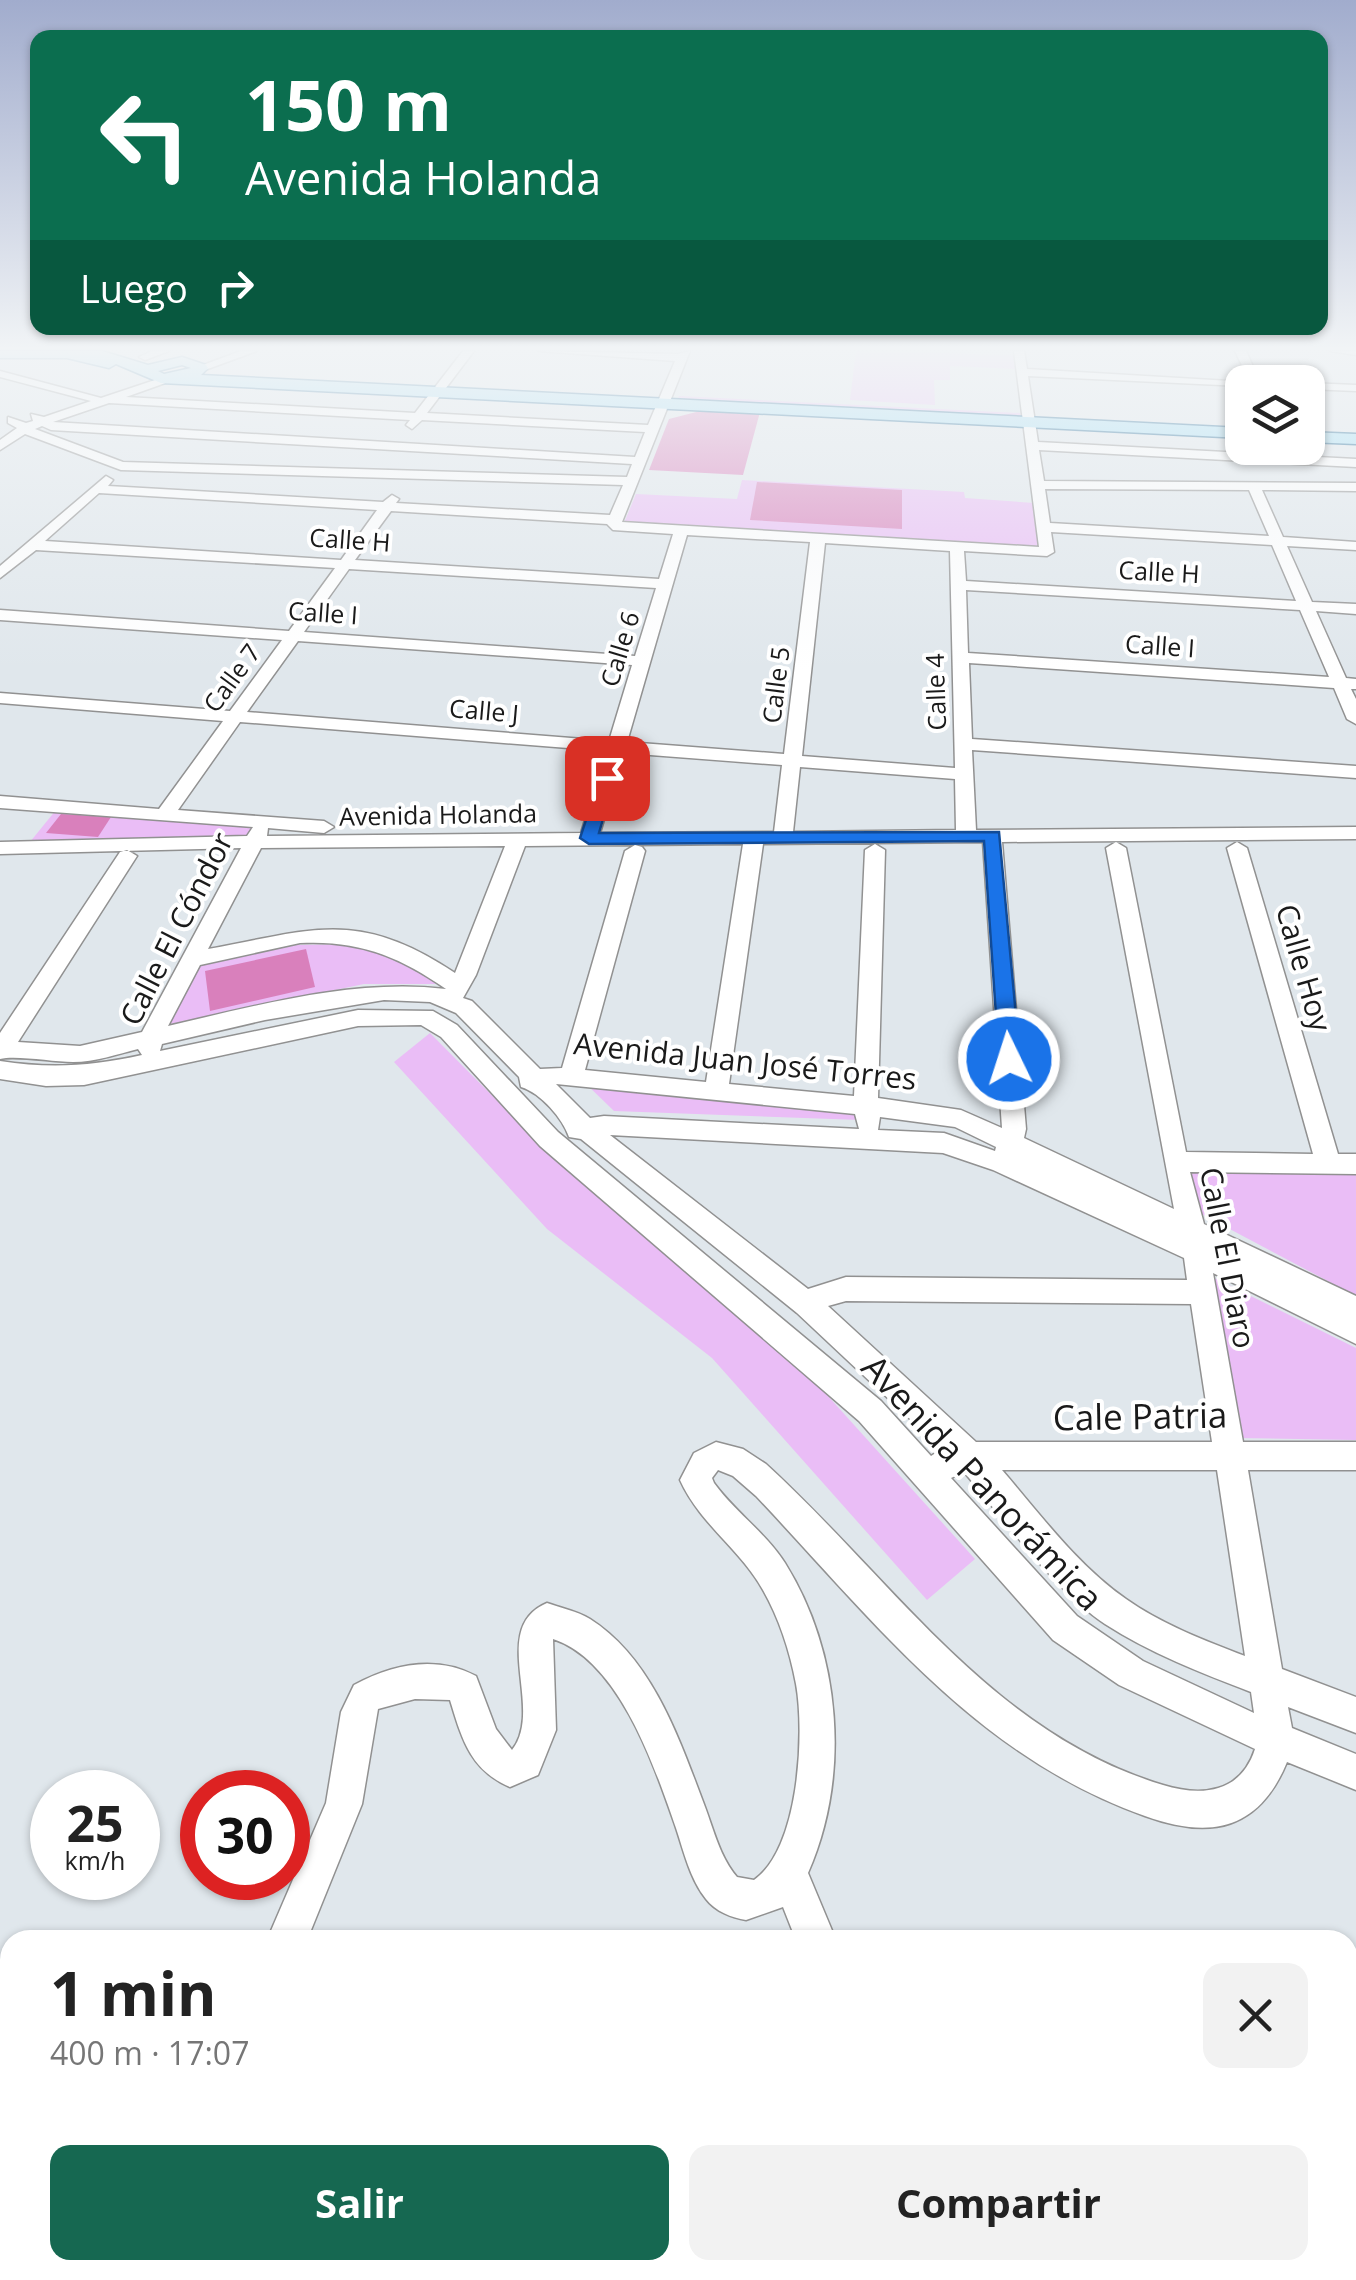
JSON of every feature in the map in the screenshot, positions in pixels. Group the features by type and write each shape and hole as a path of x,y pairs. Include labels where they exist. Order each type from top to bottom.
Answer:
{"street":[{"path":"103,457 120,466 633,481"},
{"path":"376,474 388,457"},
{"path":"578,457 641,461"},
{"path":"614,523 643,457"},
{"path":"96,489 1048,552 1034,457"},
{"path":"1325,459 1356,464"},
{"path":"1294,465 1306,487"},
{"path":"0,574 120,466"},
{"name":"Calle 7","path":"165,814 410,474"},
{"path":"1038,486 1356,488"},
{"path":"1254,487 1306,606 1348,684 1356,719"},
{"path":"1044,527 1356,546"},
{"name":"Calle 6","path":"589,838 682,530"},
{"name":"Calle 5","path":"784,837 818,538"},
{"name":"Calle H","path":"32,546 665,584"},
{"name":"Calle 4","path":"957,547 966,835"},
{"name":"Calle H","path":"958,585 1356,609"},
{"name":"Calle I","path":"0,615 642,661"},
{"name":"Calle I","path":"960,657 1348,684"},
{"name":"Calle J","path":"0,698 964,774"},
{"path":"963,744 1356,772"},
{"path":"0,802 165,814 256,840"},
{"name":"Avenida Holanda","path":"1,857 256,840 392,840 634,851 754,843 784,837 966,835 993,842 1116,848 1237,848 1355,837"},
{"name":"Avenida Holanda","path":"1,857 127,856 256,840 516,846 589,838 874,850 993,842 1355,837"},
{"name":"Calle El Cóndor","path":"150,1051 256,840"},
{"path":"993,842 1008,1152"},
{"path":"716,1094 754,843"},
{"path":"150,1051 358,1018 412,1015 432,1020 455,994 516,846"},
{"name":"Calle El Diaro","path":"1116,848 1175,1162 1195,1242 1276,1738"},
{"name":"Calle Hoy","path":"1237,848 1328,1163"},
{"path":"872,1140 866,1108 874,850"},
{"path":"571,1077 634,851"},
{"path":"127,856 1,1054 46,1078 84,1076 150,1051 349,995 455,994"},
{"name":"Avenida Panorámica","path":"196,958 296,937 346,936 408,953 455,994 584,1128 885,1373 970,1456 1057,1556 1114,1612 1196,1654 1356,1715"},
{"name":"Avenida Panorámica","path":"432,1020 449,1031 549,1139 856,1400 930,1474 1065,1628 1096,1654 1134,1677 1356,1772"},
{"name":"Avenida Juan José Torres","path":"506,1092 537,1077 571,1077 948,1116 1008,1152 1195,1242 1356,1310"},
{"name":"Avenida Juan José Torres","path":"549,1139 604,1126 944,1144 1008,1152"},
{"path":"1175,1162 1356,1164"},
{"name":"Avenida Juan José Torres","path":"1195,1242 1356,1332"},
{"path":"807,1306 820,1296 846,1289 1203,1292"},
{"path":"291,1930 344,1804 358,1712 366,1697 394,1687 447,1680 458,1683 464,1688 487,1751 498,1765 511,1769 523,1765 532,1752 538,1727 536,1632 547,1620 590,1641 630,1679 670,1761 711,1872 728,1895 748,1902 782,1883 803,1839 816,1730 815,1692 775,1578 762,1558 705,1502 696,1480 700,1467 712,1457 722,1456 757,1476 858,1583 993,1714 1089,1776 1179,1811 1211,1813 1231,1806 1259,1780 1271,1761 1276,1738"},
{"name":"Cale Patria","path":"930,1474 951,1460 970,1456 1356,1456"},
{"path":"789,1872 812,1930"}],"shaded area":[{"path":"654,457 748,457 743,475 649,470"},
{"path":"742,480 964,492 965,498 1034,503 1038,544 1034,548 624,523 636,494 737,499"},
{"path":"757,482 902,490 902,529 750,520"},
{"path":"56,810 255,826 249,838 30,842"},
{"path":"61,814 111,817 98,837 46,833"},
{"path":"353,944 404,959 436,984 364,984 170,1024 194,967 297,945"},
{"path":"306,949 315,987 210,1011 205,971"},
{"path":"430,1033 567,1171 781,1344 975,1559 927,1600 712,1358 547,1229 394,1062"},
{"path":"582,1080 858,1109 860,1120 614,1111"},
{"path":"1191,1168 1356,1170 1356,1296 1192,1209 1185,1172"},
{"path":"1208,1275 1356,1348 1356,1440 1237,1438"}],"route":[{"path":"607,778 589,838 992,836 1009,1059"}]}
